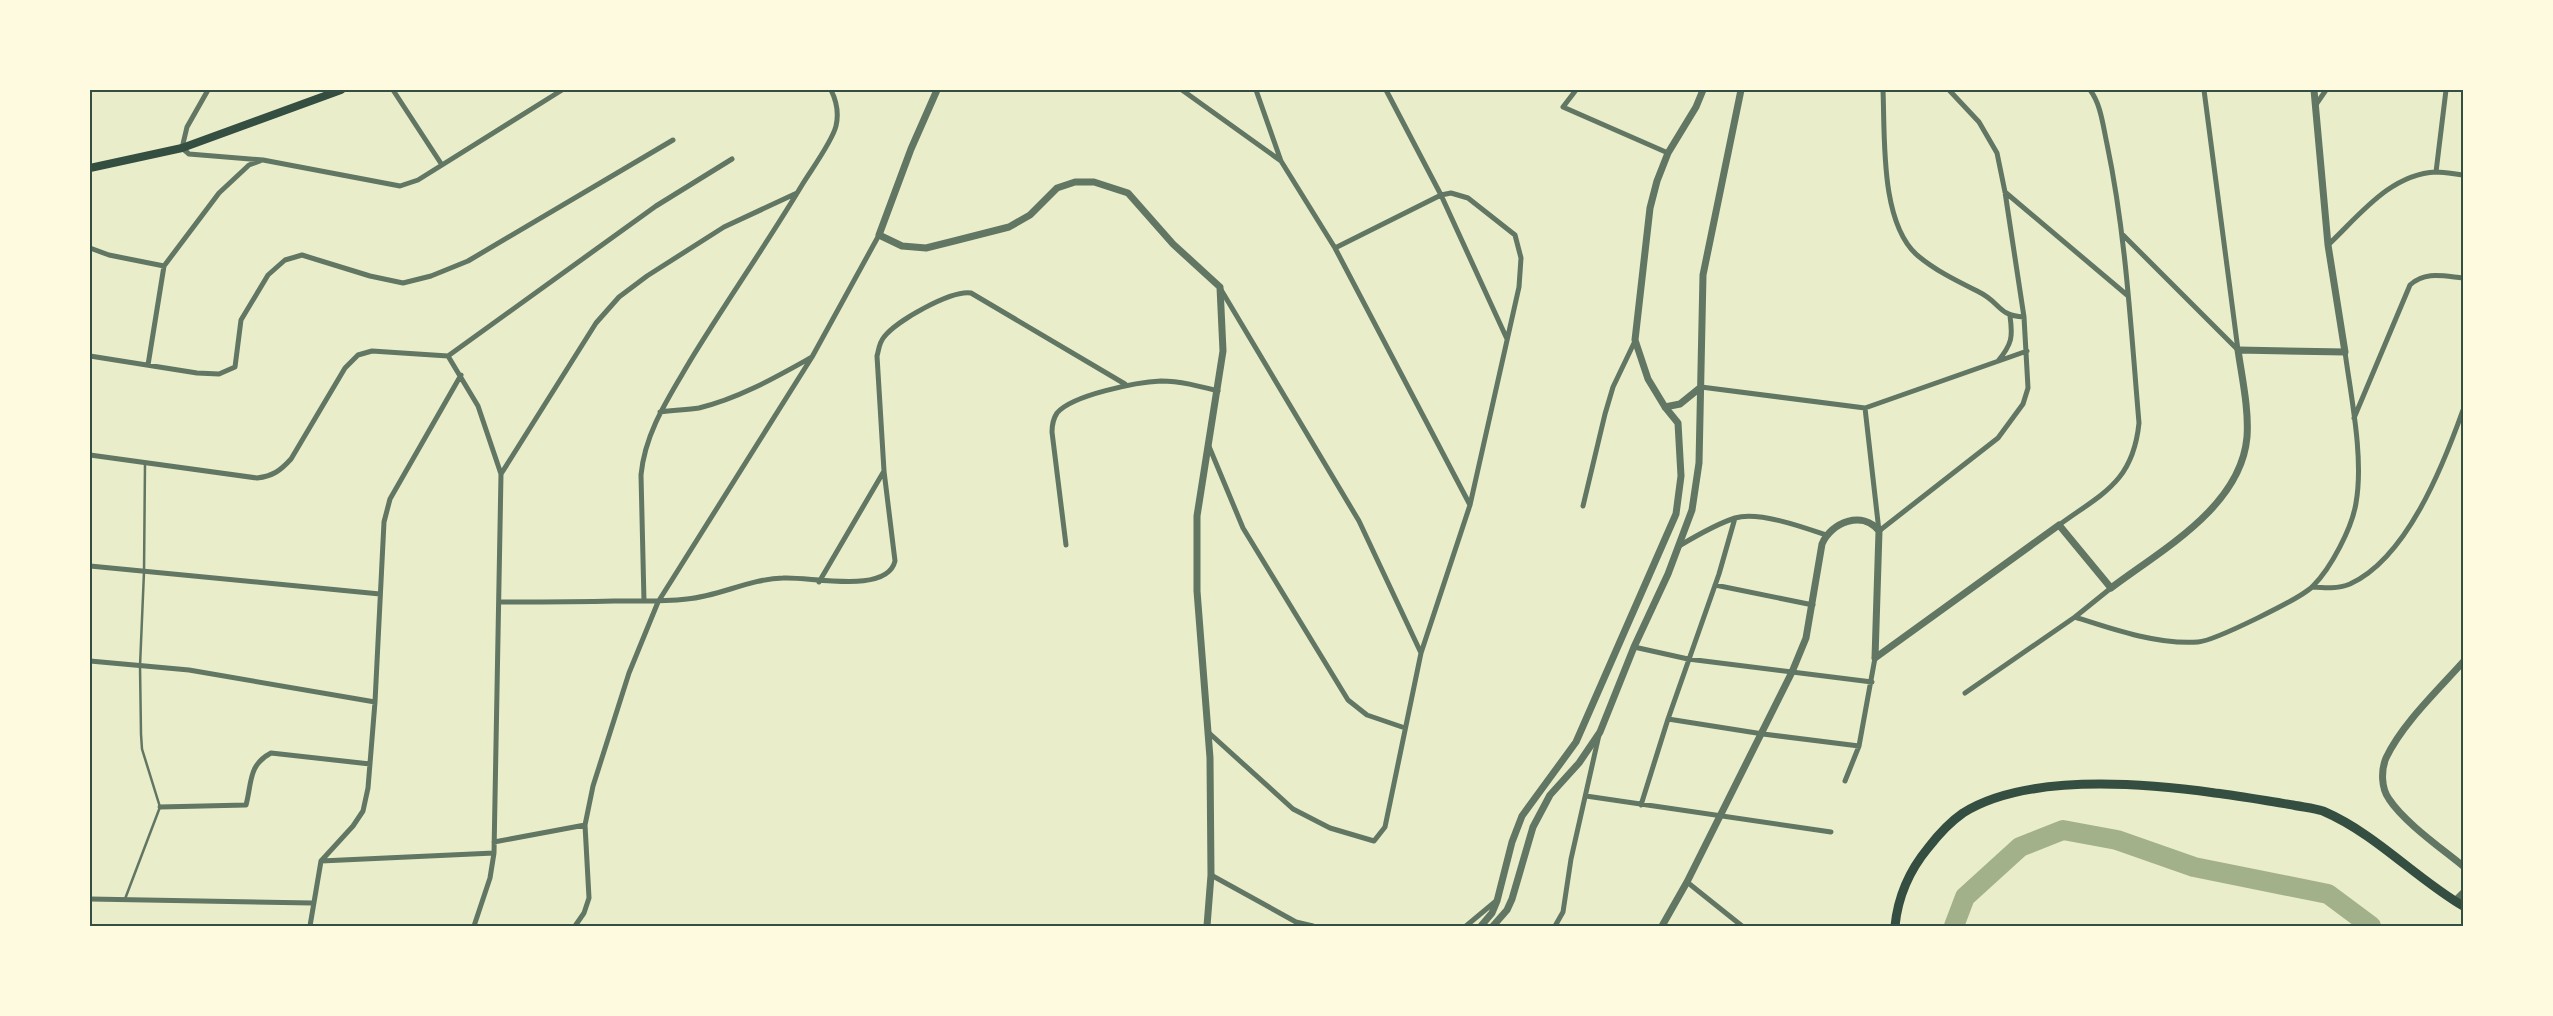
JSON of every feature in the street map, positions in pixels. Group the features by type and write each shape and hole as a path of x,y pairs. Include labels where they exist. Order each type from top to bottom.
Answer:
{"main road":[{"path":"90,168 182,148 341,90"},
{"path":"1895,926 1902,892 1914,865 1938,836 1963,814 1988,801 2035,788 2106,784 2175,788 2321,810 2384,847 2459,904"}],"street":[{"path":"208,90 187,127 182,148 189,154 263,160 400,186 418,180 442,166 562,90"},
{"path":"393,90 442,166"},
{"path":"644,601 641,475 643,458 660,412 708,331 797,193 836,128 838,112 831,90"},
{"path":"575,926 584,913 589,898 585,825 593,786 629,673 658,602 812,357 879,235 911,149 936,90"},
{"path":"1182,90 1281,161"},
{"path":"1256,90 1281,161 1335,248 1470,505"},
{"path":"1386,90 1441,195 1508,340"},
{"path":"1576,90 1563,107 1668,152"},
{"path":"1583,506 1604,414 1635,340 1650,208 1657,181 1668,152 1696,107 1703,90"},
{"path":"1555,926 1563,912 1570,859 1600,732 1692,510 1699,462 1703,275 1741,90"},
{"path":"1884,90 1889,200 1897,228 1915,253 1945,276 1984,294 2010,316 2024,317"},
{"path":"1879,531 1998,438 2023,404 2028,388 2024,317 2005,192 1997,153 1979,122 1949,90"},
{"path":"1875,658 2104,492 2125,473 2134,453 2139,423 2122,235 2102,120 2095,97 2090,90"},
{"path":"1965,693 2075,618 2203,518 2226,493 2244,456 2247,436 2238,350 2204,90"},
{"path":"2075,618 2120,632 2198,642 2218,637 2312,587 2340,546 2356,503 2357,458 2354,418 2328,245 2314,107 2314,90"},
{"path":"2314,107 2326,90"},
{"path":"2436,172 2446,90"},
{"path":"90,356 197,373 219,374 236,367 241,320 268,275 285,260 302,255 370,276 403,283 431,276 468,261 673,140"},
{"path":"148,364 164,266 219,193 249,165 263,160"},
{"path":"90,454 257,478 280,472 291,459 345,368 358,355 372,351 448,356 656,206 732,160"},
{"path":"2328,245 2388,189 2403,180 2436,172 2463,175"},
{"path":"879,235 902,246 926,248 1009,227 1030,215 1057,188 1074,182 1094,182 1128,193 1173,244 1220,287 1359,521 1421,654"},
{"path":"2005,192 2128,295"},
{"path":"501,474 596,323 619,297 647,276 724,227 797,193"},
{"path":"1208,732 1293,809 1330,828 1374,841 1385,827 1421,654 1470,505 1508,340 1521,274 1519,246 1514,235 1468,198 1451,193 1441,195 1335,248"},
{"path":"2122,235 2238,350 2345,352"},
{"path":"90,248 109,255 164,266"},
{"path":"2354,418 2410,285 2417,279 2432,274 2463,278"},
{"path":"1207,926 1211,875 1208,732 1197,591 1197,516 1223,351 1220,287"},
{"path":"500,602 658,602 689,599 759,580 784,577 819,582 881,577 893,569 895,561 884,471 877,356 879,344 885,335 904,321 952,295 962,292 971,293 1125,384"},
{"path":"1998,361 2008,349 2012,335 2010,316"},
{"path":"1482,926 1492,913 1512,842 1522,816 1561,764 1579,735 1676,514 1681,476 1678,423 1665,408 1648,379 1635,340"},
{"path":"1665,408 1680,404 1701,387 1865,408 2027,351"},
{"path":"448,356 478,406 501,474 494,853 490,878 474,926"},
{"path":"660,412 697,408 724,400 758,387 812,357"},
{"path":"310,926 312,903 321,861 353,826 362,811 368,788 375,702 384,522 390,499 461,375"},
{"path":"1066,545 1052,423 1056,414 1064,406 1125,384 1162,381 1183,383 1218,391"},
{"path":"1845,781 1859,746 1875,658 1879,531 1865,408"},
{"path":"2312,587 2334,588 2349,584 2364,576 2388,556 2412,523 2435,476 2463,410"},
{"path":"1208,443 1243,528 1348,700 1367,715 1405,728"},
{"path":"819,582 884,471"},
{"path":"1678,546 1735,518 1763,518 1826,535"},
{"path":"1641,805 1688,659 1715,585 1735,518"},
{"path":"1662,926 1688,882 1763,734 1792,672 1806,638 1826,535 1833,527 1862,519 1873,523 1879,531"},
{"path":"2058,525 2111,588"},
{"path":"90,566 380,594"},
{"path":"1715,585 1813,605"},
{"path":"1634,647 1688,659 1872,682"},
{"path":"90,661 189,670 375,702"},
{"path":"2463,662 2409,725 2386,758 2383,770 2383,784 2388,798 2400,813 2463,866"},
{"path":"1592,709 1597,706 1603,706 1605,717"},
{"path":"1668,719 1763,734 1859,746"},
{"path":"1493,926 1511,903 1533,827 1550,795 1579,763 1600,732"},
{"path":"1579,735 1581,742 1586,746 1596,740"},
{"path":"160,807 246,805 254,766 259,759 271,752 370,764"},
{"path":"1586,796 1720,818 1794,825 1831,832"},
{"path":"494,842 585,825"},
{"path":"321,861 494,853"},
{"path":"1211,875 1296,924 1313,926"},
{"path":"1688,882 1742,926"},
{"path":"2459,904 2463,892"},
{"path":"90,899 312,903"},
{"path":"1496,900 1511,903"},
{"path":"1466,926 1496,900"}],"lane":[{"path":"125,899 160,807 142,749 140,666 146,462"}],"waterway":[{"path":"1954,926 1965,897 2020,847 2063,830 2117,840 2194,867 2328,894 2371,926"}]}
